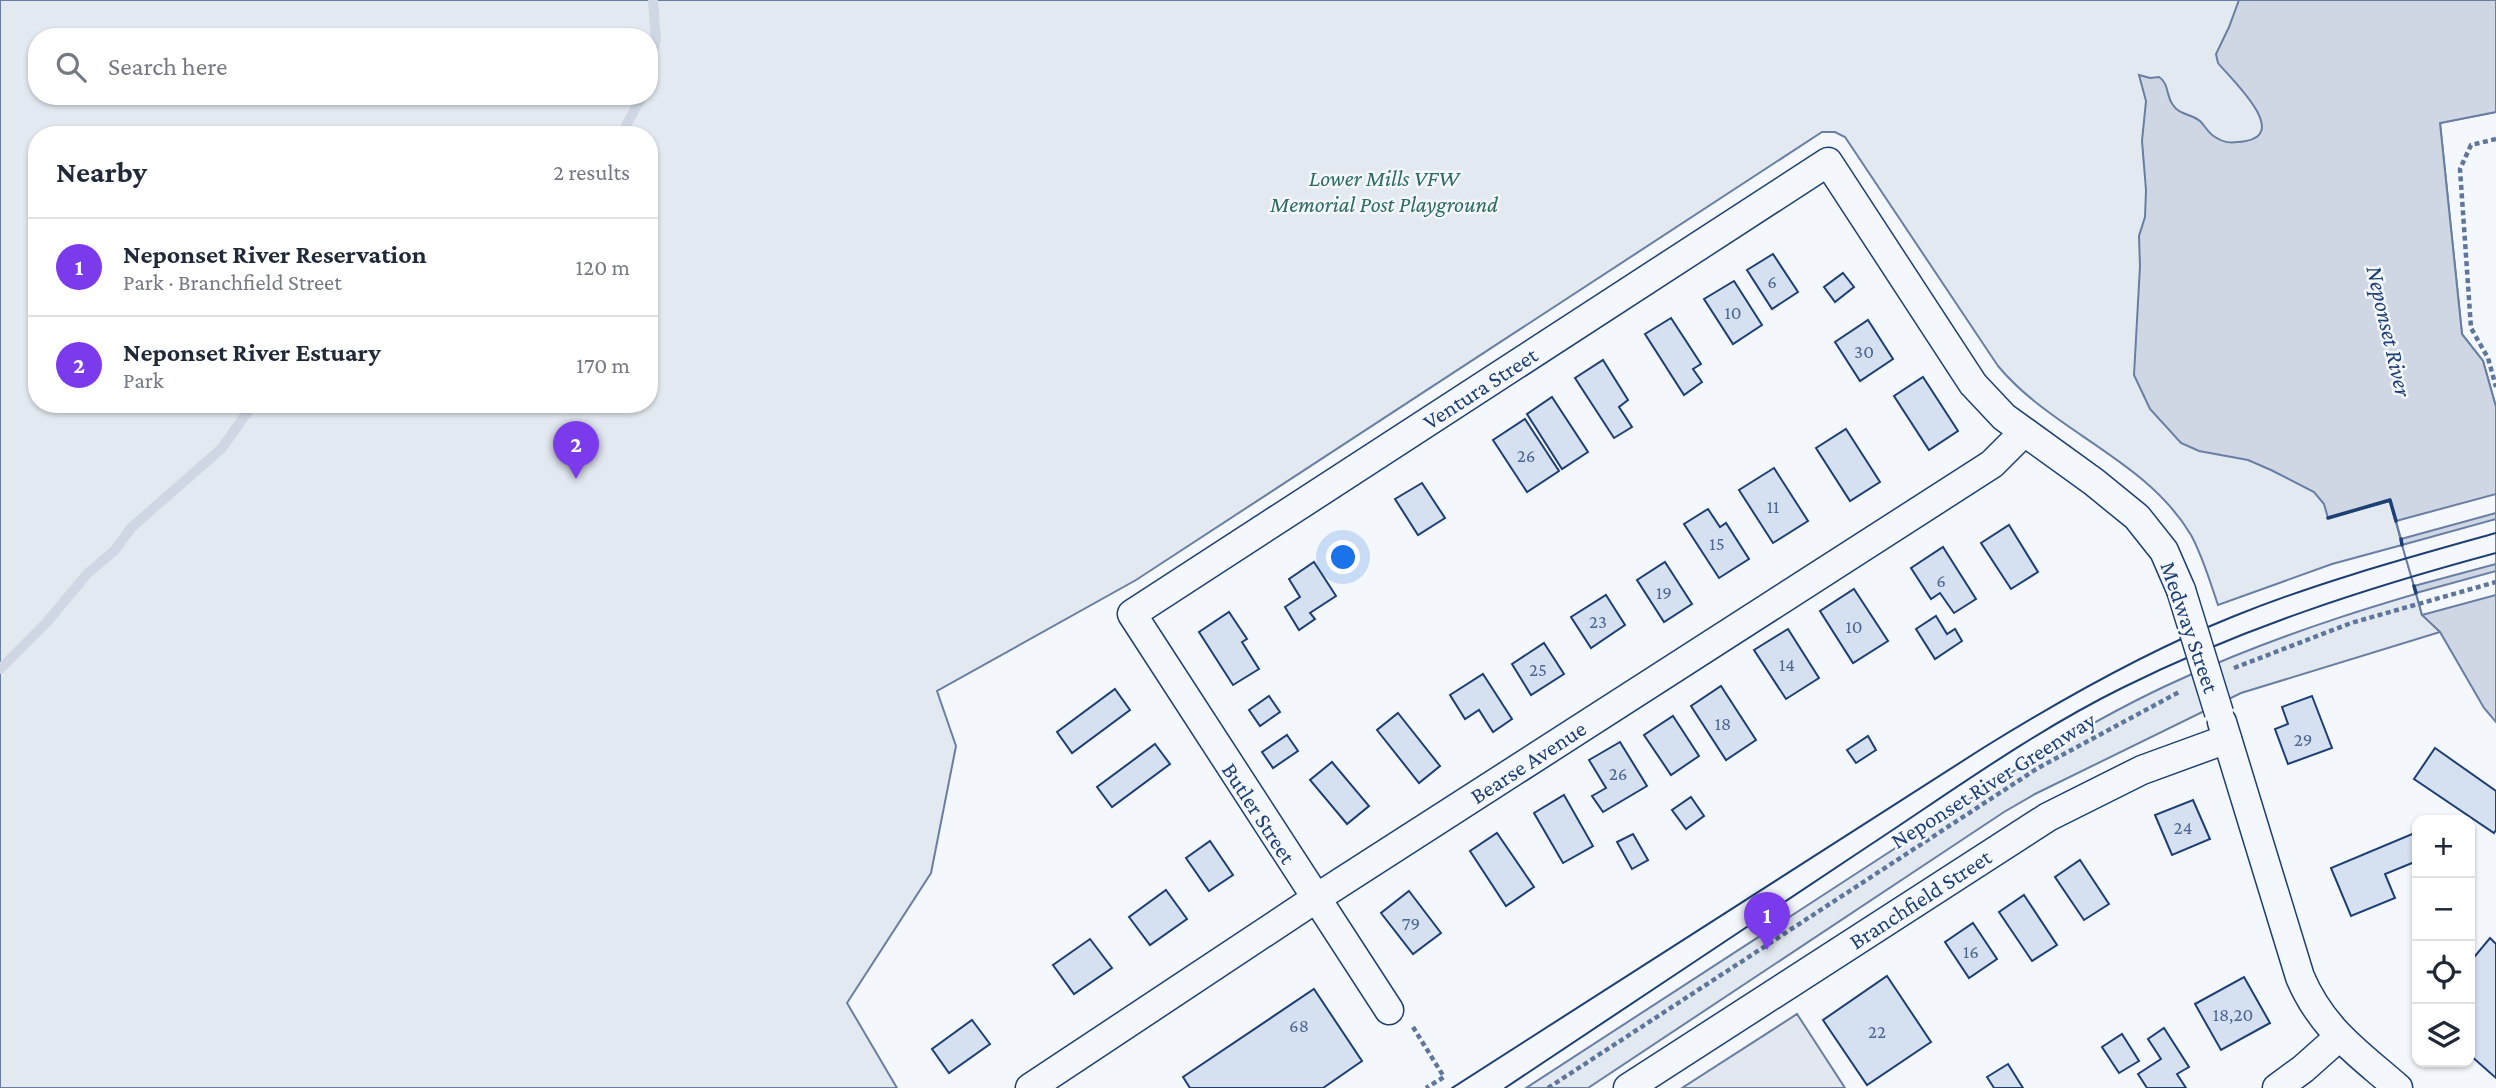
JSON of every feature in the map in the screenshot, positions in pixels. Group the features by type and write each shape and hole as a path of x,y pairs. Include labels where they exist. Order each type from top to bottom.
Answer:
{"street":[{"name":"Medway Street","path":"1828,162 1973,384 1988,402 2137,517 2164,551 2181,590 2300,976 2310,1000 2323,1020 2339,1037 2398,1088"},
{"name":"Ventura Street","path":"1132,614 1828,162"},
{"name":"Bearse Avenue","path":"1030,1088 1315,899 1992,464 2013,446 2024,432"},
{"name":"Butler Street","path":"1132,614 1389,1010"},
{"name":"Branchfield Street","path":"1628,1088 2048,817 2223,726"},
{"path":"2277,1088 2339,1037"}],"path":[{"path":"2496,139 2471,145 2460,169 2471,328 2488,358 2496,387"},
{"path":"2227,671 2315,635 2496,582"},
{"name":"Neponset River Greenway","path":"1548,1088 2038,768 2185,689"},
{"path":"1389,1010 1405,1014 1444,1077 1426,1088"}],"green space":[{"name":"Lower Mills VFW Memorial Post Playground","path":"0,0 2496,0 2496,112 2440,123 2462,334 2483,361 2496,407 2391,500 2402,545 2332,564 2218,605 2195,543 2172,509 2150,486 2125,466 2045,410 1998,366 1845,137 1835,132 1822,132 1136,580 937,691 956,746 931,873 847,1003 897,1088 0,1088"},
{"path":"2496,571 2431,622 2440,632 2241,693 2035,794 1588,1088 1526,1088 1999,780 2107,716 2219,662 2297,632"}],"shaded area":[{"path":"1797,1014 1845,1088 1682,1088"}],"water":[{"name":"Neponset River","path":"2239,0 2496,0 2496,112 2440,123 2462,334 2483,361 2496,407 2496,722 2484,708 2440,632 2422,615 2390,501 2328,518 2324,504 2314,492 2271,470 2248,460 2199,451 2181,443 2150,409 2134,375 2139,236 2145,217 2146,190 2142,141 2146,101 2139,75 2159,77 2176,108 2200,121 2219,139 2237,142 2258,136 2262,128 2260,117 2244,92 2218,63 2216,54"}],"pier":[{"path":"2496,494 2496,513 2401,539 2396,521"},
{"path":"2496,519 2496,564 2414,586 2402,545"},
{"path":"2496,571 2496,595 2422,615 2416,593"}],"building":[{"path":"1773,254 1798,292 1772,309 1747,270"},
{"path":"1843,273 1854,287 1835,302 1824,287"},
{"path":"1734,281 1762,325 1733,344 1704,299"},
{"path":"1671,318 1701,364 1693,369 1702,382 1684,395 1645,334"},
{"path":"1868,320 1893,359 1860,381 1835,342"},
{"path":"1603,360 1628,400 1619,407 1632,427 1614,438 1575,378"},
{"path":"1923,377 1958,431 1929,450 1894,396"},
{"path":"1552,397 1588,452 1562,469 1527,414"},
{"path":"1525,419 1559,471 1527,492 1493,440"},
{"path":"1846,429 1880,482 1850,501 1816,448"},
{"path":"1774,468 1808,521 1773,543 1739,490"},
{"path":"1422,483 1445,518 1418,535 1395,499"},
{"path":"1708,509 1720,527 1726,523 1749,559 1719,578 1684,524"},
{"path":"2009,525 2038,572 2011,589 1981,543"},
{"path":"1943,547 1976,599 1954,613 1940,593 1931,599 1911,568"},
{"path":"1314,562 1336,596 1310,613 1315,619 1299,630 1285,607 1300,597 1289,579"},
{"path":"1665,562 1692,604 1664,622 1637,580"},
{"path":"1854,589 1888,641 1853,663 1820,611"},
{"path":"1606,595 1625,625 1591,648 1571,617"},
{"path":"1229,612 1247,639 1242,642 1259,669 1233,685 1199,632"},
{"path":"1936,616 1947,634 1955,629 1962,641 1935,659 1916,629"},
{"path":"1788,629 1819,678 1786,699 1754,650"},
{"path":"1544,643 1564,674 1531,695 1512,664"},
{"path":"1483,674 1512,719 1493,732 1479,710 1465,719 1450,695"},
{"path":"1721,686 1756,740 1726,760 1691,706"},
{"path":"1115,689 1130,710 1072,753 1057,732"},
{"path":"1269,696 1280,712 1260,726 1249,710"},
{"path":"2312,696 2332,748 2288,764 2275,729 2288,724 2282,707"},
{"path":"1398,713 1440,766 1419,783 1377,730"},
{"path":"1673,716 1699,756 1671,775 1644,735"},
{"path":"1287,735 1298,751 1273,768 1262,752"},
{"path":"1868,736 1876,750 1856,763 1847,750"},
{"path":"1620,742 1647,786 1603,812 1592,796 1606,788 1589,760"},
{"path":"1155,744 1170,764 1112,807 1097,787"},
{"path":"2435,748 2496,791 2496,830 2494,833 2475,820 2475,815 2467,815 2414,779"},
{"path":"1332,762 1369,806 1347,824 1310,780"},
{"path":"1564,795 1593,846 1563,863 1534,813"},
{"path":"1691,797 1704,816 1686,829 1672,810"},
{"path":"2193,800 2210,839 2172,855 2155,815"},
{"path":"1497,833 1534,887 1506,906 1470,851"},
{"path":"1633,834 1648,860 1632,869 1617,842"},
{"path":"2412,834 2412,863 2385,874 2395,898 2351,916 2331,868"},
{"path":"1210,841 1233,875 1209,891 1186,858"},
{"path":"2080,860 2109,904 2084,920 2055,877"},
{"path":"1166,890 1187,919 1150,945 1129,917"},
{"path":"1409,891 1441,933 1413,954 1381,913"},
{"path":"2024,895 2057,945 2032,961 1999,912"},
{"path":"1973,923 1997,959 1969,978 1945,942"},
{"path":"2490,938 2496,944 2496,1078 2475,1059 2475,956"},
{"path":"1090,939 1112,968 1074,994 1053,965"},
{"path":"1887,976 1931,1042 1867,1085 1823,1020"},
{"path":"2244,977 2270,1023 2221,1050 2195,1004"},
{"path":"1314,989 1362,1061 1323,1088 1190,1088 1183,1077"},
{"path":"972,1020 990,1044 949,1073 932,1049"},
{"path":"2164,1028 2189,1067 2177,1074 2186,1088 2147,1088 2138,1074 2161,1059 2148,1039"},
{"path":"2122,1034 2139,1061 2119,1073 2102,1047"},
{"path":"2008,1064 2023,1088 1994,1088 1987,1077"}],"waterway":[{"path":"653,0 655,28"},
{"path":"626,126 637,105"},
{"path":"0,669 47,622 87,574 115,550 131,528 222,448 247,413"}],"tram line":[{"path":"1452,1088 1983,748 2104,677 2168,645 2264,604 2363,571 2496,533"},
{"path":"1505,1088 1993,763 2089,705 2167,666 2259,628 2352,595 2496,553"}],"wall":[{"path":"2328,518 2390,500 2396,521"},
{"path":"2401,539 2402,545"},
{"path":"2414,586 2416,593"}],"place":[{"name":"Neponset River Estuary","path":"576,479"},
{"name":"Neponset River Reservation","path":"1767,950"}]}
